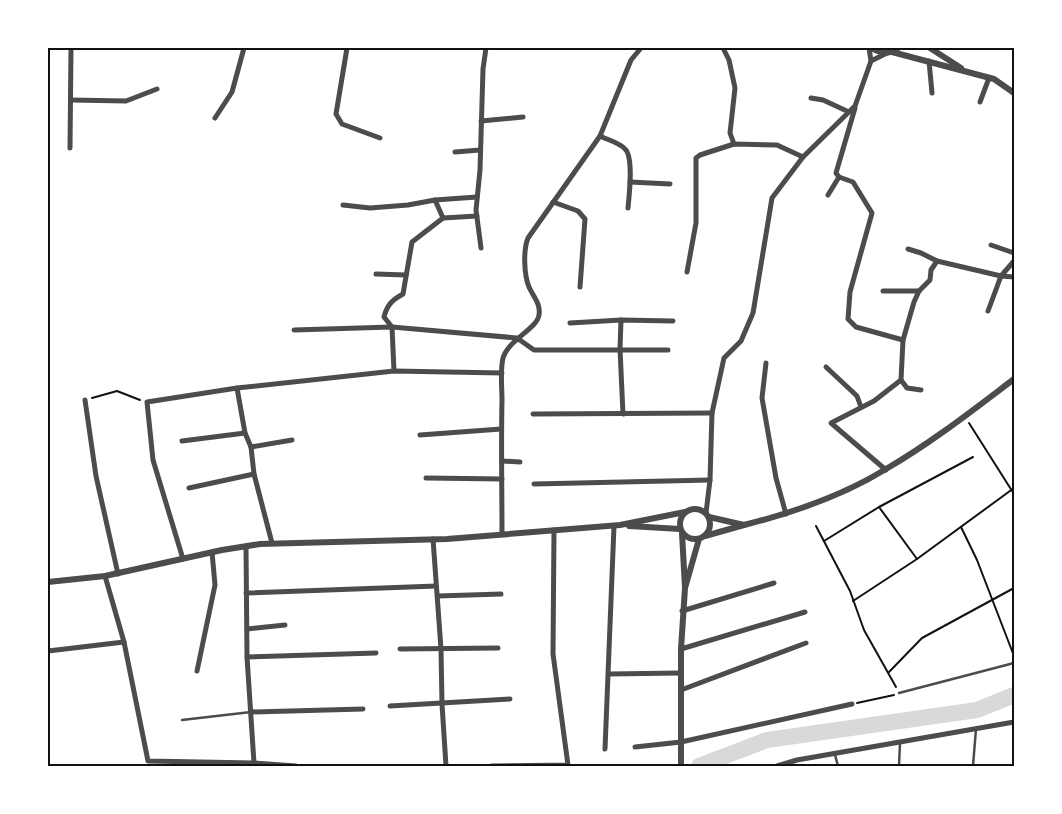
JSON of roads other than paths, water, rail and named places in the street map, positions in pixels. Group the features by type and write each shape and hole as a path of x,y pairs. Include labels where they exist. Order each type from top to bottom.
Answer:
{"street":[{"path":"70,148 71,48"},
{"path":"215,118 232,92 244,48"},
{"path":"347,48 336,114 342,124 380,138"},
{"path":"481,248 477,197 483,69 486,48"},
{"path":"502,534 501,429 503,357 517,338 534,325 539,316 538,304 528,285 524,253 526,244 528,238 600,136 631,60 641,48"},
{"path":"723,48 729,60 735,88 730,133 734,144"},
{"path":"903,340 856,328 848,319 850,292 872,213 854,182 839,177 835,170 855,106 872,61 870,48 878,51 893,51 994,79 1014,93"},
{"path":"930,48 966,71"},
{"path":"872,61 893,51"},
{"path":"929,61 932,93"},
{"path":"980,102 990,78"},
{"path":"71,100 126,101 156,89"},
{"path":"810,98 824,100 850,112"},
{"path":"707,515 712,412 724,358 741,341 753,314 772,198 803,157 855,106"},
{"path":"481,121 523,117"},
{"path":"600,136 625,149 628,155 630,182 628,208"},
{"path":"687,272 696,223 696,158 734,144 777,145 803,157"},
{"path":"454,152 480,150"},
{"path":"828,195 839,177"},
{"path":"630,182 670,184"},
{"path":"343,205 370,208 477,197"},
{"path":"436,200 443,218"},
{"path":"553,202 578,211 585,219 580,287"},
{"path":"394,371 392,327 384,317 386,308 391,301 402,294 412,242 443,218 477,216"},
{"path":"991,245 1014,252"},
{"path":"908,249 937,261 1001,276 1014,277"},
{"path":"921,390 907,388 901,380 903,340 914,302 919,291 930,280 931,270 937,261"},
{"path":"988,311 1001,276 1014,261"},
{"path":"376,274 406,276"},
{"path":"882,291 919,291"},
{"path":"570,324 621,320 673,321"},
{"path":"621,320 620,349 623,414"},
{"path":"294,330 392,327 517,338 534,350 668,350"},
{"path":"766,363 762,398 776,478 786,514"},
{"path":"826,367 857,396 861,407"},
{"path":"183,559 153,460 148,402 237,388 394,371 502,373"},
{"path":"617,525 681,531 690,539 701,538 786,514 865,481 886,470 965,416 1014,379"},
{"path":"886,470 831,423 874,401 901,380"},
{"path":"237,388 245,433 251,447 254,474 272,543"},
{"path":"85,400 96,476 118,574"},
{"path":"533,414 712,412"},
{"path":"420,435 501,429"},
{"path":"182,440 245,433"},
{"path":"251,447 292,440"},
{"path":"502,461 520,462"},
{"path":"189,488 254,474"},
{"path":"426,478 502,479"},
{"path":"534,484 710,480"},
{"path":"48,582 118,574 212,552 272,543 433,539 502,534 617,525 694,509 702,510 710,521 709,530 701,538 685,588 682,611 681,766"},
{"path":"685,512 680,520 685,588"},
{"path":"707,515 744,525"},
{"path":"605,749 617,525"},
{"path":"491,766 568,765 553,654 554,530"},
{"path":"433,539 438,596 446,766"},
{"path":"246,546 247,658 254,764"},
{"path":"197,671 215,585 212,552"},
{"path":"105,576 124,642 148,761 296,766"},
{"path":"682,611 774,583"},
{"path":"246,593 436,586"},
{"path":"438,596 501,594"},
{"path":"681,649 805,612"},
{"path":"247,629 286,625"},
{"path":"48,651 124,642"},
{"path":"681,690 806,643"},
{"path":"400,650 498,648"},
{"path":"247,658 376,653"},
{"path":"609,674 681,673"},
{"path":"390,706 510,699"},
{"path":"635,747 681,742 852,704"},
{"path":"251,712 363,709"},
{"path":"777,766 797,760 1014,722"}],"lane":[{"path":"900,693 1014,663"},
{"path":"182,720 251,712"},
{"path":"973,766 976,729"},
{"path":"900,742 900,766"},
{"path":"835,753 838,766"},
{"path":"797,760 798,766"}],"waterway":[{"path":"699,766 767,740 977,710 1014,695"}]}
